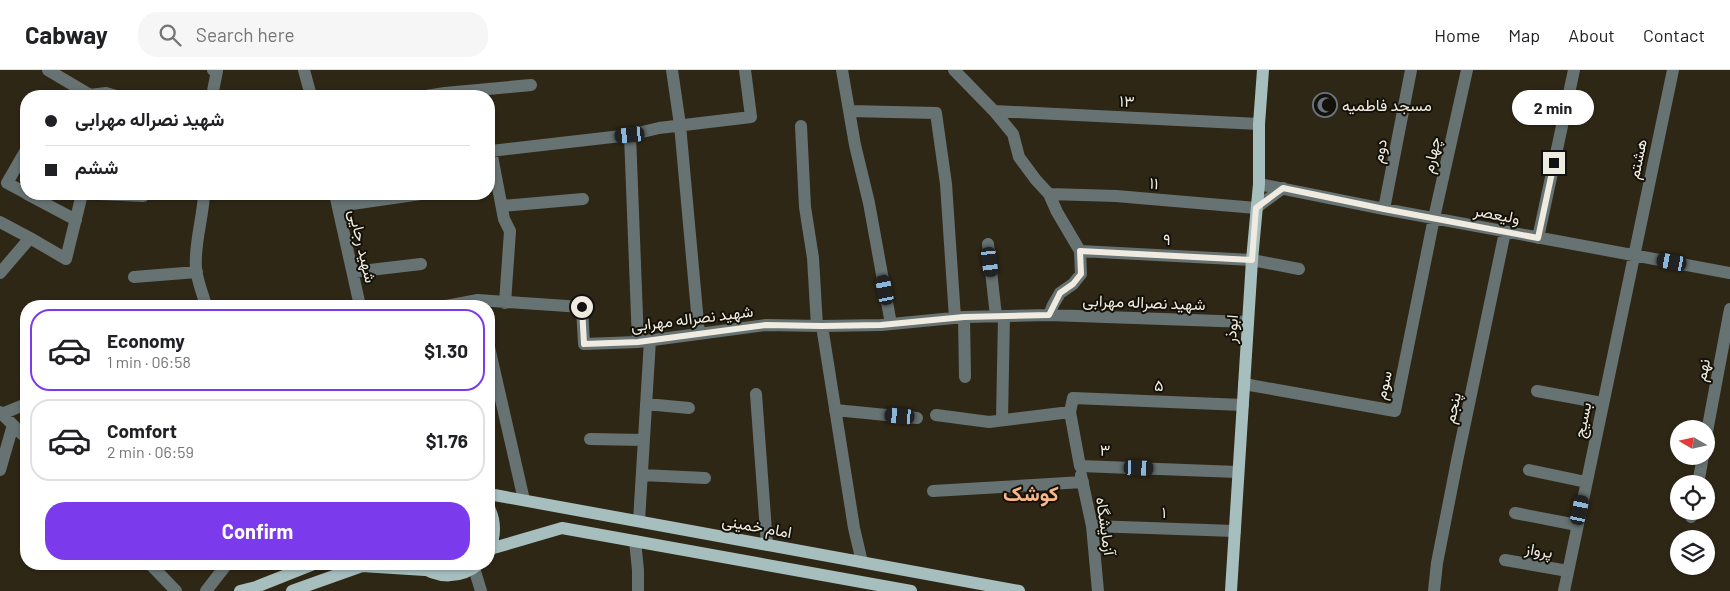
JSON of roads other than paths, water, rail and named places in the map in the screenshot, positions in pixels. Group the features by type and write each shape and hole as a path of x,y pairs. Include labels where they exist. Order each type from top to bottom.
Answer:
{"main road":[{"name":"ابوذر","path":"1231,591 1252,260 1259,184 1259,124 1263,70"},
{"name":"امام خمینی","path":"495,495 1019,591"},
{"path":"495,548 562,528 910,591"},
{"path":"240,591 256,587 299,570"},
{"path":"292,591 351,570"},
{"path":"427,570 437,575 449,576 462,574 469,570"}],"street":[{"path":"48,70 82,90"},
{"path":"213,70 217,71 213,90"},
{"path":"304,70 309,90"},
{"path":"672,70 680,125 699,334"},
{"path":"495,151 630,135 659,128 751,117 745,70"},
{"path":"842,70 891,324"},
{"path":"954,70 994,111 1013,134 1019,157 1036,180 1050,194 1057,212 1080,251 1081,274 1073,284 1060,293 1049,315"},
{"name":"دوم","path":"1384,209 1412,70"},
{"name":"چهارم","path":"1434,218 1467,70"},
{"path":"1538,238 1574,70"},
{"name":"هشتم","path":"1633,255 1673,70"},
{"path":"470,90 531,85"},
{"path":"849,111 936,113 946,184 965,377"},
{"name":"۱۳","path":"994,111 1259,124"},
{"path":"801,126 805,207 813,258 819,326 854,528 862,562"},
{"path":"630,135 644,341 646,404 639,521"},
{"path":"20,160 7,183 20,190"},
{"name":"ولیعصر","path":"1259,184 1730,273"},
{"path":"1256,208 1283,188"},
{"path":"495,190 502,206 504,220 510,231 505,303"},
{"name":"۱۱","path":"1050,194 1116,196 1256,208"},
{"path":"38,200 76,220"},
{"path":"0,222 66,259 81,200"},
{"path":"204,200 197,246 197,272 204,300"},
{"name":"شهید رجایی","path":"336,200 359,300"},
{"path":"502,206 583,200"},
{"name":"سوم","path":"1244,384 1395,411 1434,218"},
{"name":"پنجم","path":"1434,591 1437,563 1506,232"},
{"path":"0,273 30,238"},
{"path":"988,244 1000,316 1002,420"},
{"name":"۹","path":"1080,251 1252,260 1298,270"},
{"name":"بسیج","path":"1564,591 1633,255"},
{"path":"352,272 421,264"},
{"path":"134,277 197,272"},
{"name":"شهید نصراله مهرابی","path":"495,303 582,307 584,344 644,341 766,325 891,324 959,317 1049,315 1248,322"},
{"name":"نهم","path":"1709,420 1730,309"},
{"path":"495,373 524,500"},
{"path":"1537,391 1602,403"},
{"path":"756,394 767,545"},
{"name":"۵","path":"1070,412 1073,398 1243,405"},
{"path":"646,404 689,408"},
{"path":"20,406 1,413 20,432"},
{"path":"835,410 917,418"},
{"path":"936,415 989,422 1070,412"},
{"name":"۳","path":"1070,412 1080,466 1238,472"},
{"path":"0,470 13,425"},
{"path":"590,439 644,440"},
{"name":"آزمایشگاه","path":"1080,466 1092,526 1098,591"},
{"path":"1529,470 1586,482"},
{"path":"642,475 705,478"},
{"path":"933,491 1083,482"},
{"path":"1515,513 1577,525"},
{"name":"۱","path":"1092,526 1235,531"},
{"path":"635,541 638,591"},
{"name":"پرواز","path":"1505,560 1568,571"},
{"path":"156,570 176,591"},
{"path":"206,591 222,570"},
{"path":"477,570 481,591"}],"place":[{"name":"مسجد فاطمیه","path":"1325,105"}],"district":[{"name":"کوشک","path":"1031,494"}]}
